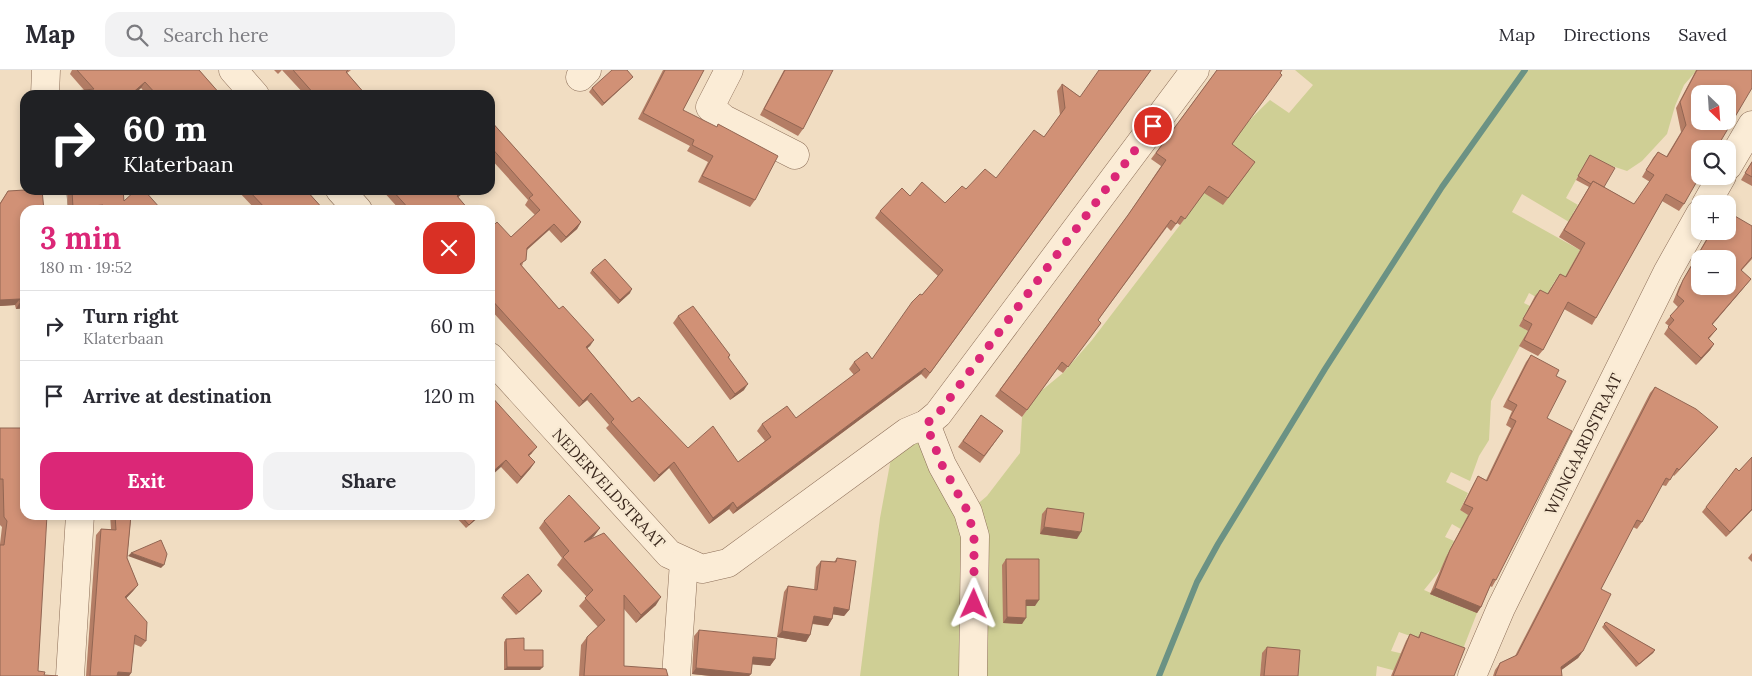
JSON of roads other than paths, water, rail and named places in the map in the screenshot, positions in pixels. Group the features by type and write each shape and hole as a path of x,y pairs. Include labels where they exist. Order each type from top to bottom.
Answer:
{"street":[{"path":"45,90 46,70"},
{"path":"233,70 251,90"},
{"path":"729,70 710,107 724,119 796,155"},
{"name":"NEDERVELDSTRAAT","path":"495,362 670,554 702,569 728,563 907,432 926,424 938,414 1195,70"},
{"path":"1736,152 1752,125"},
{"path":"344,195 354,205"},
{"name":"WIJNGAARDSTRAAT","path":"1472,676 1501,608 1668,271 1691,230"},
{"path":"926,424 942,465 968,512 974,536 973,676"},
{"path":"70,676 80,520"},
{"path":"676,676 684,562"}],"waterway":[{"path":"1159,676 1197,582 1218,544 1325,369 1442,187 1525,70"}]}
